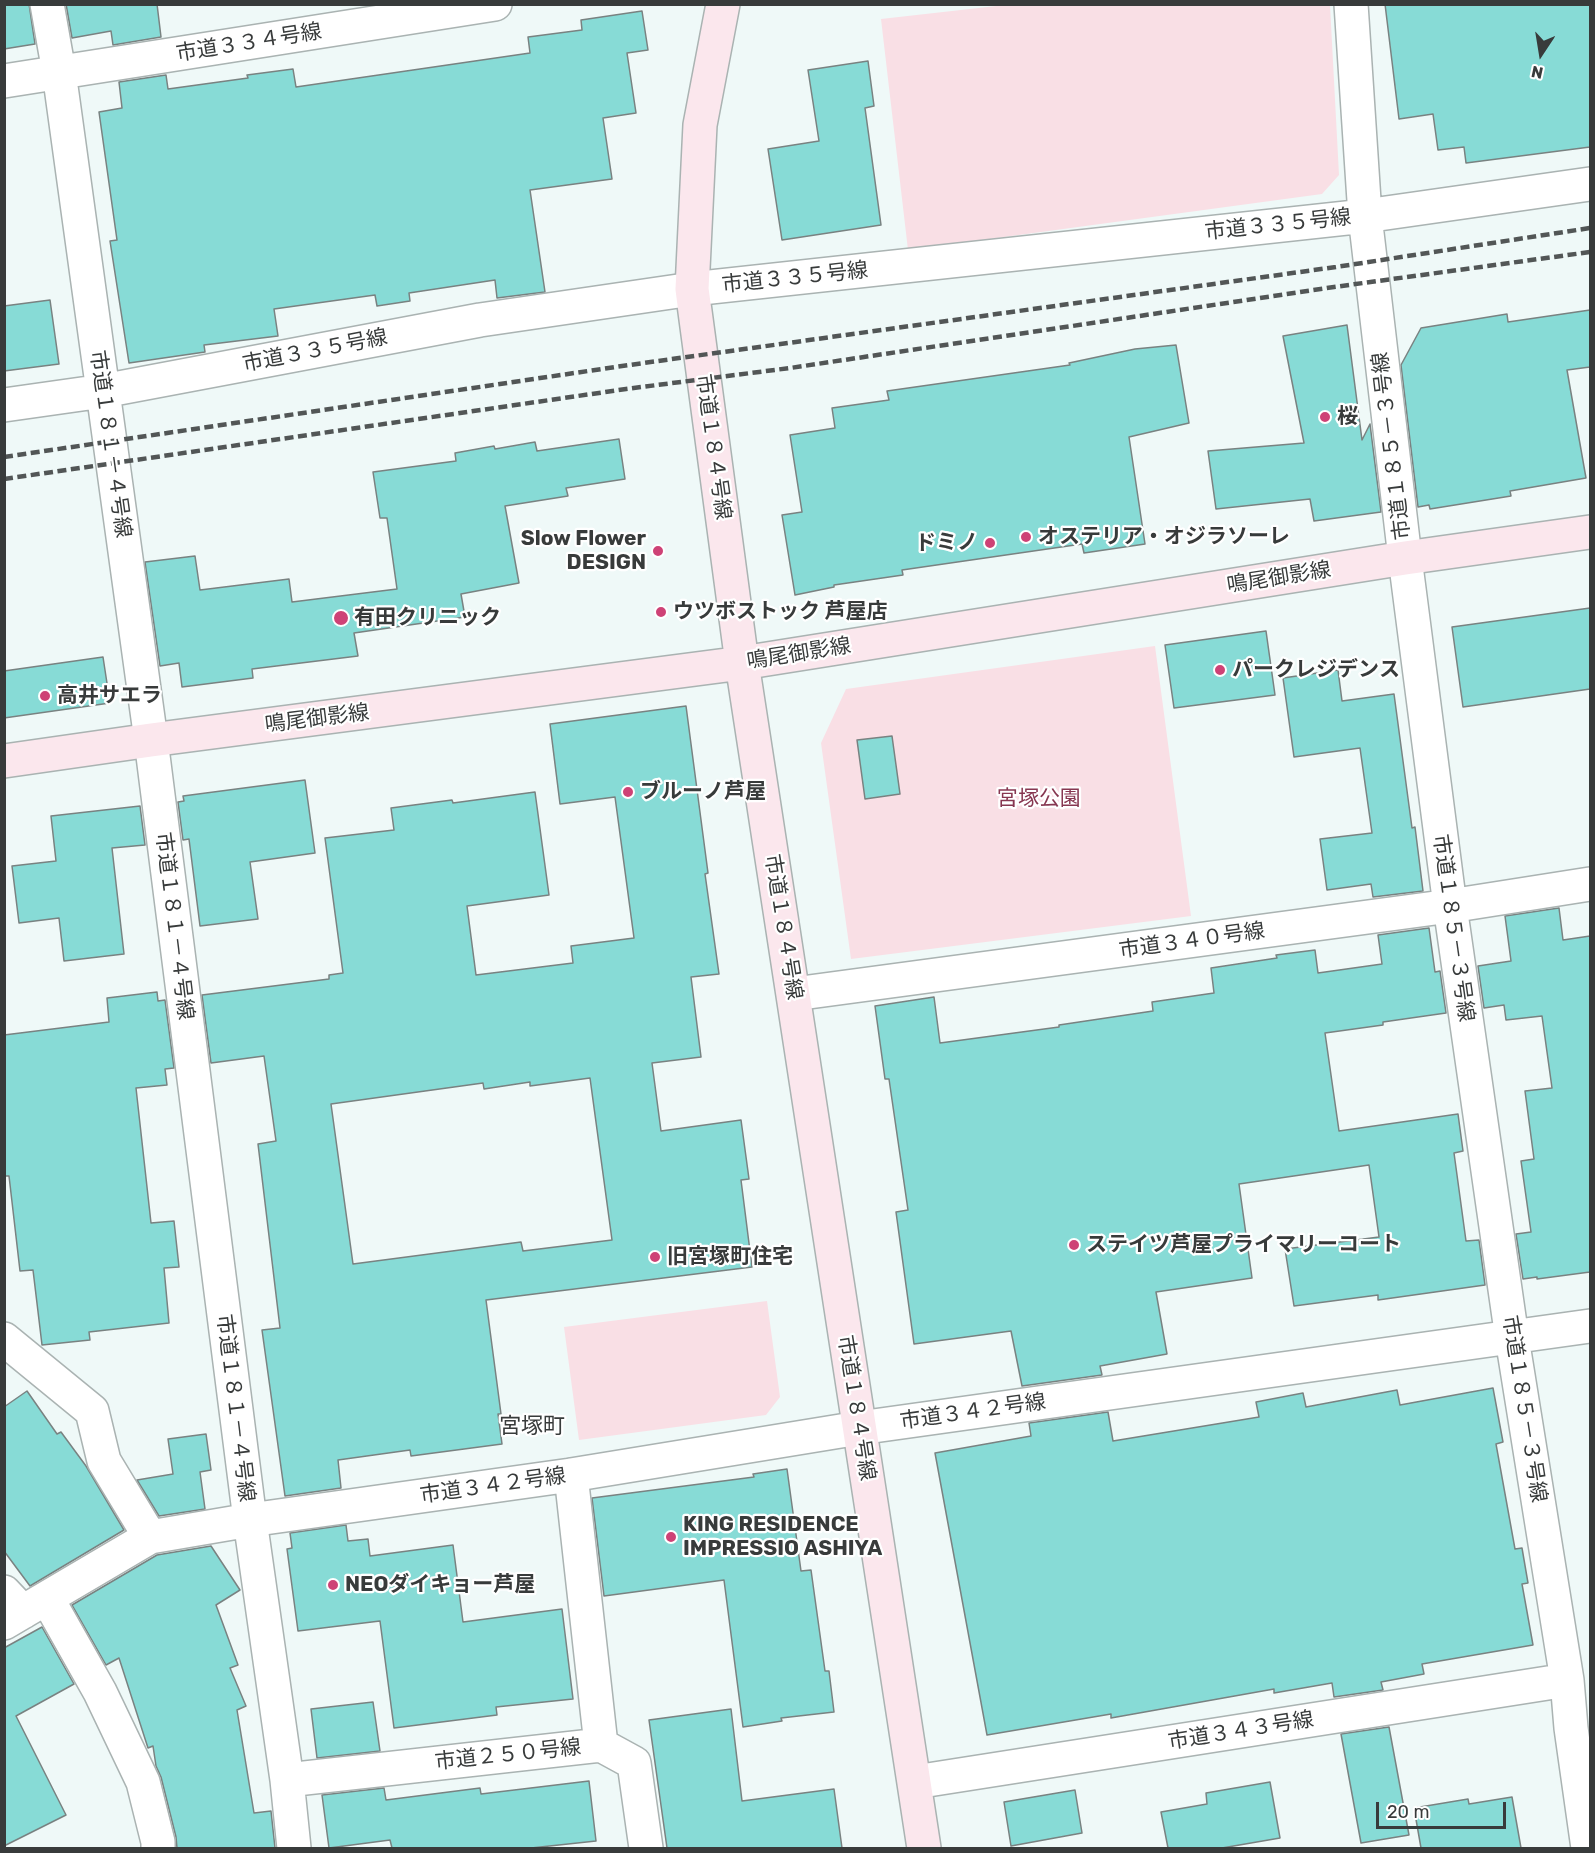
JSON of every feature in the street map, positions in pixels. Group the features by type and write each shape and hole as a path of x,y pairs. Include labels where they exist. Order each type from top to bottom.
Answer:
{"street":[{"name":"市道１８１－４号線","path":"47,4 59,72 151,740 294,1848"},
{"name":"市道３３４号線","path":"4,81 495,4"},
{"name":"市道１８４号線","path":"723,4 700,125 692,289 742,663 924,1848"},
{"name":"市道１８５－３号線","path":"1351,4 1365,216 1405,558 1450,906 1512,1338 1567,1680 1581,1726 1588,1848"},
{"name":"市道３３５号線","path":"4,405 103,391 480,320 692,289 1365,216 1590,184"},
{"name":"鳴尾御影線","path":"4,761 742,663 1405,558 1590,532"},
{"name":"市道３４０号線","path":"794,994 1450,906 1590,884"},
{"name":"市道３４２号線","path":"150,1537 250,1520 571,1475 859,1428 1590,1326"},
{"path":"4,1340 92,1411 104,1461 150,1537 20,1606 100,1692 143,1782 159,1842 158,1848"},
{"name":"市道２５０号線","path":"287,1780 601,1745 571,1475"},
{"name":"市道３４３号線","path":"915,1782 1567,1680"},
{"path":"601,1745 634,1763 646,1848"}],"green space":[{"path":"1014,4 1330,5 1339,175 1322,194 908,250 881,19"},
{"name":"宮塚公園","path":"1155,646 1191,916 851,959 821,743 846,689"},
{"path":"767,1301 780,1397 766,1415 579,1440 564,1327"}],"building":[{"path":"4,4 29,4 35,44 4,49"},
{"path":"66,4 157,4 161,37 113,45 111,31 72,38"},
{"path":"1385,4 1590,4 1590,147 1466,163 1464,147 1438,150 1433,114 1399,119"},
{"path":"642,11 648,50 627,53 636,113 603,118 612,179 530,190 545,292 497,298 495,280 409,293 410,301 377,306 375,295 274,309 278,336 204,345 205,352 129,363 110,241 117,240 99,112 122,108 119,82 166,75 168,89 293,69 296,87 530,53 528,37 582,30 581,20"},
{"path":"868,61 874,106 865,108 881,225 782,240 768,149 819,141 808,70"},
{"path":"50,300 59,364 4,371 4,306"},
{"path":"1590,310 1590,367 1567,370 1586,478 1510,491 1511,496 1430,509 1429,505 1418,507 1401,365 1421,328 1507,314 1508,322"},
{"path":"1347,325 1362,440 1370,424 1381,512 1314,521 1310,499 1216,509 1208,451 1304,443 1283,336"},
{"path":"1176,345 1189,423 1129,437 1145,544 1084,553 1082,544 902,570 903,575 834,585 834,587 795,595 782,515 802,512 790,435 835,428 832,408 889,400 887,391 1070,365 1069,363 1135,349"},
{"path":"619,439 625,479 566,488 568,496 505,506 519,583 461,594 465,617 354,633 358,656 252,669 253,678 182,687 179,663 160,666 145,562 195,556 200,590 289,579 292,602 397,589 387,518 380,518 373,472 456,461 455,453 494,446 495,449 535,442 537,451"},
{"path":"1590,608 1590,689 1463,707 1452,627"},
{"name":"パークレジデンス","path":"1266,631 1275,695 1174,708 1165,645"},
{"path":"103,657 110,703 4,718 4,671"},
{"path":"1338,670 1342,701 1394,694 1423,891 1373,897 1371,884 1327,890 1320,839 1372,833 1360,748 1294,757 1283,678"},
{"path":"686,706 719,974 691,977 701,1057 652,1063 661,1131 741,1120 749,1179 741,1180 752,1267 486,1300 501,1414 498,1414 502,1444 411,1456 410,1450 338,1460 341,1488 285,1496 262,1330 280,1328 258,1144 276,1141 264,1056 211,1063 202,995 329,979 329,975 343,973 325,838 394,830 391,808 452,800 453,803 535,792 549,895 467,906 476,975 573,963 571,946 634,938 615,797 560,804 550,724","holes":["590,1078 612,1240 523,1251 521,1242 353,1264 331,1104 483,1083 484,1089 530,1082 530,1086"]},
{"path":"892,736 900,794 865,799 857,740"},
{"path":"305,780 315,853 250,862 258,919 200,926 189,839 183,840 178,802 184,801 183,796"},
{"path":"140,806 145,845 112,848 124,954 64,961 59,918 19,923 12,866 56,861 51,816"},
{"path":"1559,908 1563,940 1590,936 1590,1272 1523,1279 1516,1234 1531,1232 1521,1161 1534,1159 1525,1091 1552,1088 1542,1016 1506,1020 1504,1005 1484,1008 1478,966 1511,961 1505,916"},
{"path":"1429,928 1435,972 1440,971 1446,1013 1325,1033 1339,1131 1458,1114 1463,1151 1454,1153 1466,1241 1479,1240 1485,1285 1378,1300 1378,1295 1294,1306 1285,1249 1379,1237 1369,1165 1239,1184 1252,1278 1156,1292 1167,1354 1100,1366 1102,1375 1022,1386 1011,1331 914,1344 896,1212 908,1210 889,1079 885,1079 875,1006 934,997 940,1043 1059,1027 1059,1025 1153,1011 1152,1002 1214,993 1211,968 1277,958 1276,955 1315,950 1318,973 1382,964 1378,935"},
{"path":"157,992 158,1001 165,1000 174,1068 165,1069 167,1085 136,1088 151,1223 174,1221 179,1267 164,1268 169,1323 89,1332 90,1340 42,1345 33,1270 20,1271 9,1176 4,1176 4,1035 109,1022 107,998"},
{"path":"1493,1388 1503,1442 1496,1444 1515,1549 1522,1548 1528,1583 1522,1584 1533,1645 1422,1664 1424,1674 1381,1682 1383,1690 1334,1697 1332,1683 1274,1693 1274,1689 1111,1718 1111,1714 987,1735 935,1453 1031,1436 1029,1423 1108,1412 1113,1441 1259,1417 1256,1402 1303,1393 1306,1407 1397,1390 1400,1405"},
{"path":"27,1391 57,1434 61,1432 86,1466 124,1530 30,1586 4,1551 4,1407"},
{"path":"206,1434 211,1470 200,1472 205,1509 159,1516 137,1480 173,1474 168,1439"},
{"path":"787,1469 801,1571 811,1570 825,1671 829,1671 834,1712 781,1718 782,1721 743,1727 724,1580 604,1596 592,1498 754,1477 753,1474"},
{"path":"346,1525 348,1541 368,1539 370,1556 453,1545 463,1622 562,1609 573,1699 496,1707 497,1715 394,1728 380,1621 298,1631 287,1549 292,1548 290,1533"},
{"path":"211,1546 240,1590 216,1605 238,1665 230,1668 246,1706 237,1710 254,1813 271,1811 275,1848 177,1848 153,1746 148,1748 119,1658 106,1665 72,1605 157,1555"},
{"path":"42,1627 74,1684 16,1716 66,1815 4,1846 4,1648"},
{"path":"373,1702 380,1751 317,1758 311,1709"},
{"path":"731,1709 742,1801 834,1789 842,1848 667,1848 649,1720"},
{"path":"1389,1727 1409,1835 1361,1843 1341,1734"},
{"path":"589,1781 596,1841 531,1848 392,1848 390,1840 329,1848 322,1795 384,1788 386,1800 480,1788 481,1794"},
{"path":"1270,1782 1280,1838 1222,1848 1168,1848 1161,1812 1207,1804 1206,1793"},
{"path":"1075,1790 1082,1833 1011,1846 1004,1802"},
{"path":"1512,1797 1521,1848 1421,1848 1414,1808 1468,1799 1469,1804"}],"railway":[{"path":"4,457 622,366 1336,267 1590,228"},
{"path":"4,479 1590,252"}],"place":[{"name":"桜","path":"1325,417"},
{"name":"オステリア・オジラソーレ","path":"1026,537"},
{"name":"ドミノ","path":"990,543"},
{"name":"Slow Flower DESIGN","path":"658,551"},
{"name":"ウツボストック 芦屋店","path":"661,612"},
{"name":"有田クリニック","path":"341,618"},
{"name":"パークレジデンス","path":"1220,670"},
{"name":"高井サエラ","path":"45,696"},
{"name":"ブルーノ芦屋","path":"628,792"},
{"name":"ステイツ芦屋プライマリーコート","path":"1074,1245"},
{"name":"旧宮塚町住宅","path":"655,1257"},
{"name":"KING RESIDENCE IMPRESSIO ASHIYA","path":"671,1537"},
{"name":"NEOダイキョー芦屋","path":"333,1585"}],"district":[{"name":"宮塚町","path":"532,1427"}]}
